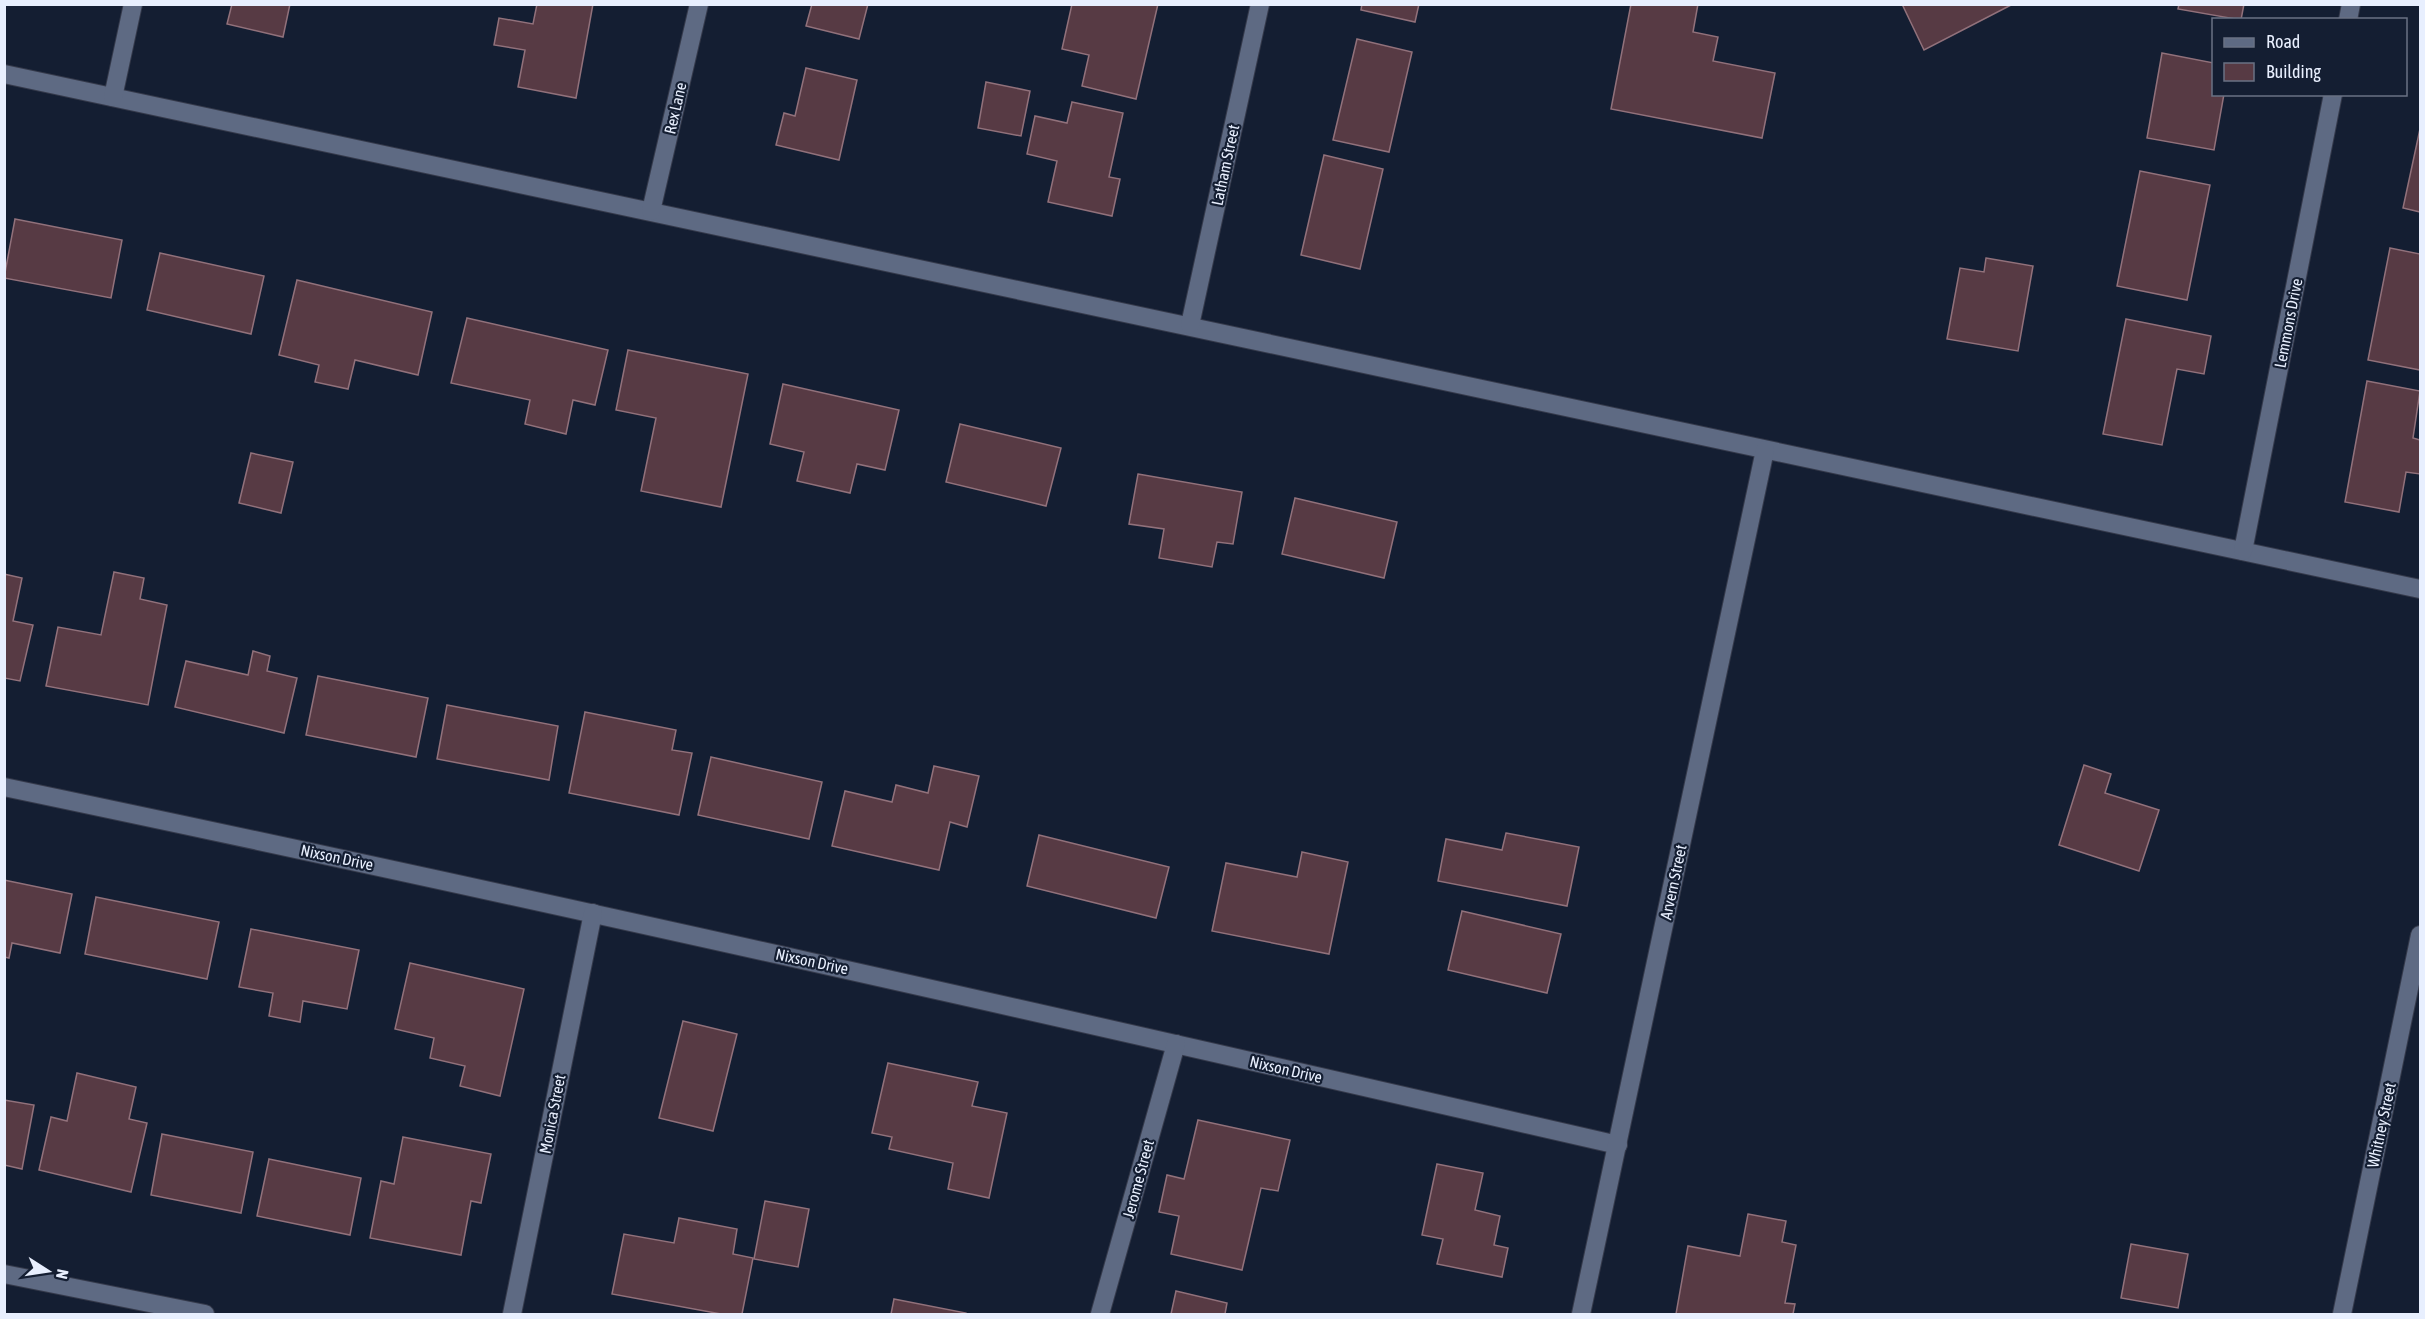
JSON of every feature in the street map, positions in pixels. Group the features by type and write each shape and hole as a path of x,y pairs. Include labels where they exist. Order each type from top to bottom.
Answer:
{"street":[{"path":"113,97 133,4"},
{"name":"Rex Lane","path":"651,211 699,4"},
{"name":"Latham Street","path":"1190,325 1260,4"},
{"path":"4,74 2421,589"},
{"name":"Lemmons Drive","path":"2243,551 2333,96"},
{"name":"Arvern Street","path":"1581,1314 1765,450"},
{"name":"Nixson Drive","path":"4,787 593,913 1618,1145"},
{"name":"Monica Street","path":"512,1314 593,913"},
{"name":"Whitney Street","path":"2342,1314 2421,935"},
{"name":"Jerome Street","path":"1100,1314 1176,1044"},
{"path":"4,1275 205,1314"}],"building":[{"path":"232,4 290,4 283,37 227,24"},
{"path":"537,4 593,4 576,98 518,87 525,50 494,45 499,18 533,24"},
{"path":"812,4 868,4 859,39 806,26"},
{"path":"1072,4 1158,4 1136,99 1082,86 1089,55 1062,49"},
{"path":"1362,4 1419,4 1415,22 1361,10"},
{"path":"1631,4 1698,4 1693,32 1718,37 1713,61 1775,73 1762,138 1611,109"},
{"path":"1902,4 2013,4 1924,50"},
{"path":"2179,4 2244,4 2241,18 2178,9"},
{"path":"1357,39 1412,52 1389,152 1333,140"},
{"path":"2162,53 2212,63 2212,96 2224,96 2214,150 2147,138"},
{"path":"806,68 857,80 839,160 776,145 784,113 795,116"},
{"path":"986,82 1030,91 1021,136 978,128"},
{"path":"1072,102 1123,113 1109,177 1120,179 1112,216 1048,202 1057,161 1027,154 1035,116 1067,123"},
{"path":"2420,129 2420,212 2403,208"},
{"path":"1324,155 1383,169 1360,269 1301,255"},
{"path":"2140,171 2210,185 2187,300 2117,286"},
{"path":"15,219 122,240 111,298 4,278"},
{"path":"2390,248 2420,254 2420,370 2368,360"},
{"path":"160,253 264,276 251,334 147,310"},
{"path":"1986,258 2033,266 2018,351 1947,339 1960,268 1984,272"},
{"path":"297,280 432,312 418,375 355,360 348,389 315,382 319,365 279,355"},
{"path":"467,318 608,350 595,405 573,400 566,434 525,424 530,400 451,383"},
{"path":"2126,319 2211,336 2204,374 2177,369 2162,445 2103,434"},
{"path":"628,350 748,374 721,507 641,491 656,418 616,410"},
{"path":"2367,381 2420,391 2413,438 2420,440 2420,474 2406,472 2399,512 2345,502"},
{"path":"783,384 899,410 885,470 857,464 850,493 797,481 804,452 770,444"},
{"path":"960,424 1061,448 1046,506 946,482"},
{"path":"251,453 293,462 281,513 239,503"},
{"path":"1138,474 1242,492 1233,544 1217,542 1212,567 1159,558 1164,529 1129,524"},
{"path":"1295,498 1397,522 1384,578 1282,554"},
{"path":"114,572 144,578 140,599 167,605 148,705 46,686 58,627 101,635"},
{"path":"4,574 22,578 13,621 33,625 20,681 4,678"},
{"path":"253,651 270,656 267,671 297,678 284,733 175,707 186,661 248,675"},
{"path":"318,676 428,698 416,757 306,735"},
{"path":"447,705 558,726 549,780 437,759"},
{"path":"585,712 676,730 672,750 692,753 679,815 569,793"},
{"path":"711,757 822,782 809,839 698,815"},
{"path":"2084,765 2111,774 2105,793 2159,810 2139,871 2059,845"},
{"path":"934,766 979,776 967,827 950,822 939,870 832,846 845,791 892,802 896,785 928,793"},
{"path":"1506,833 1579,847 1567,906 1438,881 1446,839 1502,850"},
{"path":"1039,835 1169,867 1156,918 1027,886"},
{"path":"1302,852 1348,862 1329,954 1212,931 1226,863 1297,877"},
{"path":"4,880 72,894 60,953 12,943 9,958 4,957"},
{"path":"96,897 219,922 207,979 85,954"},
{"path":"1462,911 1561,934 1547,993 1448,970"},
{"path":"251,929 359,950 347,1009 303,1001 300,1022 269,1016 273,993 239,987"},
{"path":"410,963 524,989 500,1096 460,1086 465,1066 430,1058 434,1038 395,1029"},
{"path":"683,1021 737,1034 713,1131 659,1118"},
{"path":"888,1063 978,1082 972,1106 1007,1113 989,1198 948,1189 953,1163 889,1149 892,1137 872,1133"},
{"path":"77,1073 136,1087 129,1119 147,1123 131,1192 39,1170 51,1117 67,1121"},
{"path":"4,1100 34,1105 22,1169 4,1165"},
{"path":"1198,1120 1290,1140 1278,1191 1261,1188 1242,1270 1171,1254 1179,1216 1159,1212 1167,1175 1184,1179"},
{"path":"162,1134 253,1152 241,1213 151,1195"},
{"path":"403,1137 491,1154 481,1203 471,1201 461,1255 370,1238 381,1181 394,1184"},
{"path":"269,1159 361,1178 350,1235 257,1216"},
{"path":"1437,1164 1483,1173 1475,1210 1500,1216 1494,1245 1508,1248 1502,1277 1437,1264 1443,1239 1422,1235"},
{"path":"765,1201 809,1209 798,1267 754,1259"},
{"path":"1748,1214 1786,1221 1782,1242 1796,1245 1785,1303 1795,1304 1793,1314 1676,1314 1688,1246 1740,1256"},
{"path":"679,1218 737,1229 733,1254 753,1258 742,1314 721,1314 612,1294 624,1234 674,1243"},
{"path":"2131,1244 2188,1254 2178,1308 2121,1298"},
{"path":"1176,1291 1227,1303 1225,1314 1171,1314"},
{"path":"894,1299 966,1313 966,1314 891,1314"}]}
